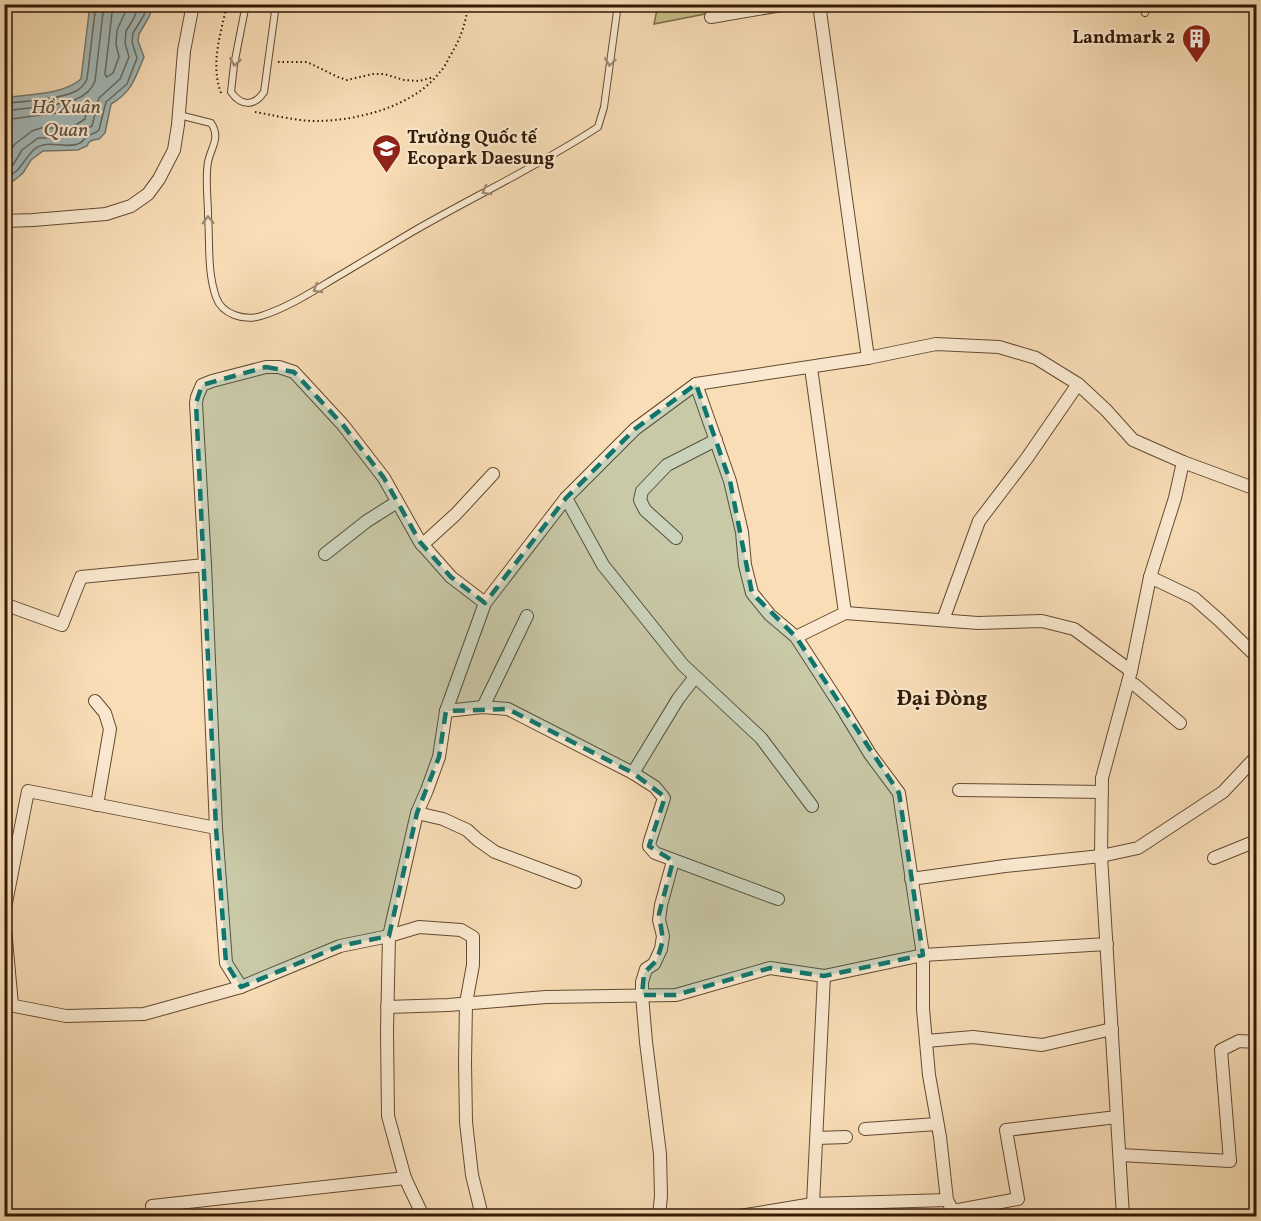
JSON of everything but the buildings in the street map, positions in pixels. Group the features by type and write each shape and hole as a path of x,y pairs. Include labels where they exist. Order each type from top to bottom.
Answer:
{"street":[{"path":"4,220 106,214 131,207 148,194 159,179 174,150 184,51 193,4"},
{"path":"819,4 868,358"},
{"path":"711,17 780,5"},
{"path":"423,1216 405,1178 388,1116 391,1007 389,936 417,813 439,757 446,711 485,603 566,498 635,429 696,384 811,368 936,344 999,347 1036,358 1078,384 1133,440 1183,462 1257,489"},
{"path":"242,987 226,963 216,828 196,403 202,386 212,381 266,367 279,367 294,372 343,425 384,478 422,545 451,577 485,603"},
{"path":"811,368 845,613"},
{"path":"696,384 730,480 742,532 745,565 752,593 770,615 796,637 870,754 899,794 923,955 922,1009 929,1075 951,1209"},
{"path":"943,621 979,521 1027,458 1078,384"},
{"path":"676,538 645,510 640,500 642,490 667,465 716,440"},
{"path":"1123,1216 1101,856 1102,778 1129,676 1150,578 1175,498 1183,462"},
{"path":"422,545 456,514 493,474"},
{"path":"566,498 603,565 683,665 760,738 812,806"},
{"path":"326,555 367,521 397,502"},
{"path":"4,604 62,625 81,577 205,565"},
{"path":"1150,578 1194,598 1257,656"},
{"path":"796,637 845,613 978,623 1042,621 1074,629 1180,723"},
{"path":"483,707 527,616"},
{"path":"633,773 678,699 695,677"},
{"path":"95,701 105,713 110,729 97,805"},
{"path":"446,711 483,707 508,709 633,773 664,795 649,846 655,853 778,899"},
{"path":"911,879 1101,856 1138,848 1223,792 1257,757"},
{"path":"959,790 1102,792"},
{"path":"4,913 28,791 216,828"},
{"path":"417,813 443,819 467,830 495,852 575,882"},
{"path":"1214,858 1257,842"},
{"path":"659,1216 660,1154 642,995 644,973 657,960 663,940 659,914 673,861"},
{"path":"4,918 8,1004 66,1016 144,1014 242,987 340,946 419,927 461,930 473,938 473,965 466,1003 466,1122 472,1175 482,1216"},
{"path":"391,1007 546,997 676,995 770,968 824,976 923,955 1107,944"},
{"path":"813,1204 824,976"},
{"path":"926,1041 973,1036 1042,1045 1112,1029"},
{"path":"1120,1155 1230,1161 1221,1050 1239,1041 1257,1042"},
{"path":"740,1216 813,1204 846,1203 951,1209 1018,1199 1006,1130 1117,1116"},
{"path":"865,1129 937,1124"},
{"path":"817,1138 846,1137"},
{"path":"152,1206 405,1178"},
{"path":"845,1216 846,1203"}],"lane":[{"path":"246,4 231,92 241,102 250,103 259,99 264,92 276,4"},
{"path":"179,115 211,123 216,130 208,159 207,187 211,281 217,300 224,310 235,315 250,318 262,316 300,299 436,219 571,145 598,127 604,107 618,4"},
{"path":"1145,13 1149,4"}],"path":[{"path":"222,95 215,67 227,4"},
{"path":"246,110 317,122 350,118 392,108 422,90 440,73 460,40 468,4"},
{"path":"269,62 307,62 347,80 374,74 419,81 436,77"}],"highlighted area":[{"path":"266,367 294,372 343,425 384,478 420,542 451,577 485,603 566,498 635,429 696,384 730,481 752,593 796,637 899,793 923,955 824,976 770,968 676,995 642,995 644,973 657,960 663,940 659,914 673,861 649,846 665,797 633,773 508,709 446,711 439,757 417,813 389,936 340,946 241,987 226,963 216,828 196,403 202,385"}],"shaded area":[{"path":"658,5 751,5 654,24"}],"water":[{"name":"Hồ Xuân Quan","path":"90,5 153,5 139,34 138,41 144,57 135,78 124,95 111,104 105,133 99,139 89,142 87,146 78,150 43,151 31,160 23,173 12,182 5,182 5,98 55,91 81,79"}],"place":[{"name":"Landmark 2","path":"1196,64"},
{"name":"Trường Quốc tế Ecopark Daesung","path":"386,174"}],"district":[{"name":"Đại Đòng","path":"942,699"}]}
